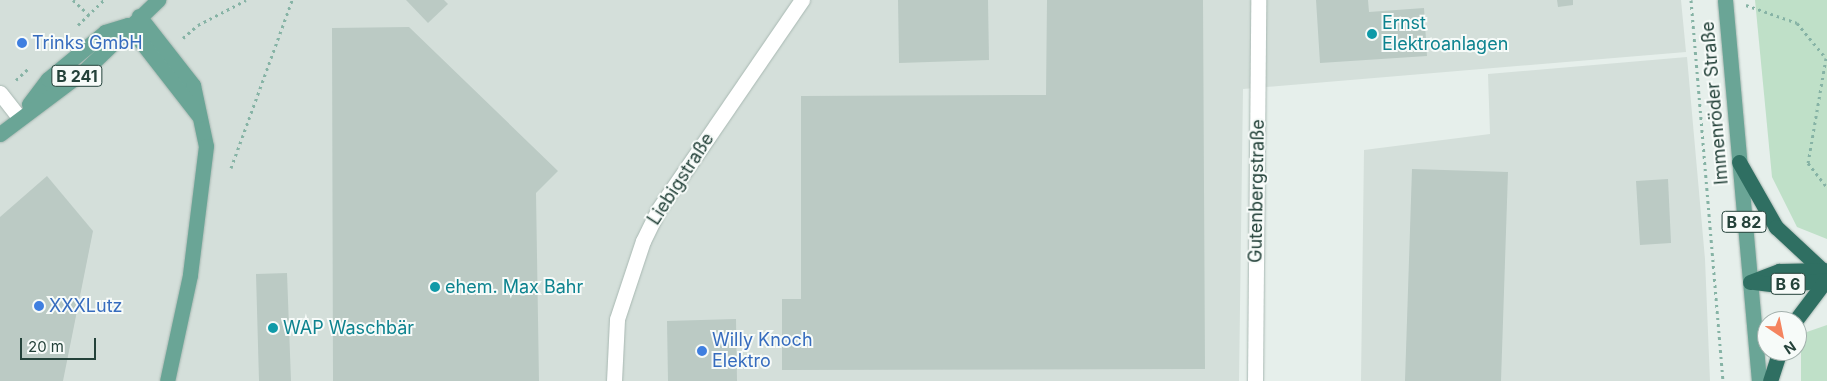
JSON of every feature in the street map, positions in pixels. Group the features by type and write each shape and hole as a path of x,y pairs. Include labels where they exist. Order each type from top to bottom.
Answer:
{"highway":[{"path":"1739,162 1776,227 1825,275 1802,311"},
{"name":"B 6","path":"1750,282 1779,285 1825,275"},
{"path":"1770,381 1777,361"}],"main road":[{"name":"B 241","path":"0,134 19,117 84,71 133,21 158,0"},
{"name":"Immenröder Straße","path":"1732,1 1739,162 1759,381"},
{"path":"133,21 168,51 193,85 203,122 206,168 190,275 167,381"},
{"path":"133,21 203,122"}],"street":[{"name":"Liebigstraße","path":"614,381 617,319 640,249 658,210 802,0"},
{"name":"Gutenbergstraße","path":"1254,381 1258,0"},
{"path":"0,93 19,117"}],"path":[{"path":"73,0 89,15"},
{"path":"168,51 198,25 246,0"},
{"path":"230,168 292,0"},
{"path":"1690,0 1723,381"},
{"path":"1732,1 1797,22 1826,58 1808,163 1827,187"}],"shaded area":[{"path":"0,0 1681,0 1686,52 1243,89 1239,381 0,381"},
{"path":"1687,57 1705,259 1710,381 1361,381 1364,150 1490,134 1488,74"}],"green space":[{"path":"1755,0 1827,0 1827,239 1797,227 1772,177"},
{"path":"1827,325 1827,381 1801,381 1801,361 1807,361 1807,332"}],"building":[{"path":"406,0 444,0 448,4 428,23"},
{"path":"898,0 988,0 989,60 899,63"},
{"path":"1047,0 1203,0 1205,369 782,370 782,299 801,299 801,96 1046,95"},
{"name":"Ernst Elektroanlagen","path":"1316,0 1368,0 1369,12 1424,8 1427,56 1320,63"},
{"path":"1557,0 1573,0 1573,5 1558,7"},
{"name":"ehem. Max Bahr","path":"409,27 558,171 536,193 539,381 333,381 332,28"},
{"path":"1412,169 1508,172 1501,381 1405,381"},
{"name":"XXXLutz","path":"47,176 93,231 63,381 0,381 0,217"},
{"path":"1668,179 1671,243 1640,245 1636,181"},
{"name":"WAP Waschbär","path":"287,273 291,381 259,381 256,274"},
{"name":"Willy Knoch Elektro","path":"736,319 737,381 668,381 667,321"}],"place":[{"name":"Ernst Elektroanlagen","path":"1372,34"},
{"name":"Trinks GmbH","path":"22,43"},
{"name":"ehem. Max Bahr","path":"435,287"},
{"name":"XXXLutz","path":"39,306"},
{"name":"WAP Waschbär","path":"273,328"},
{"name":"Willy Knoch Elektro","path":"702,351"}]}
